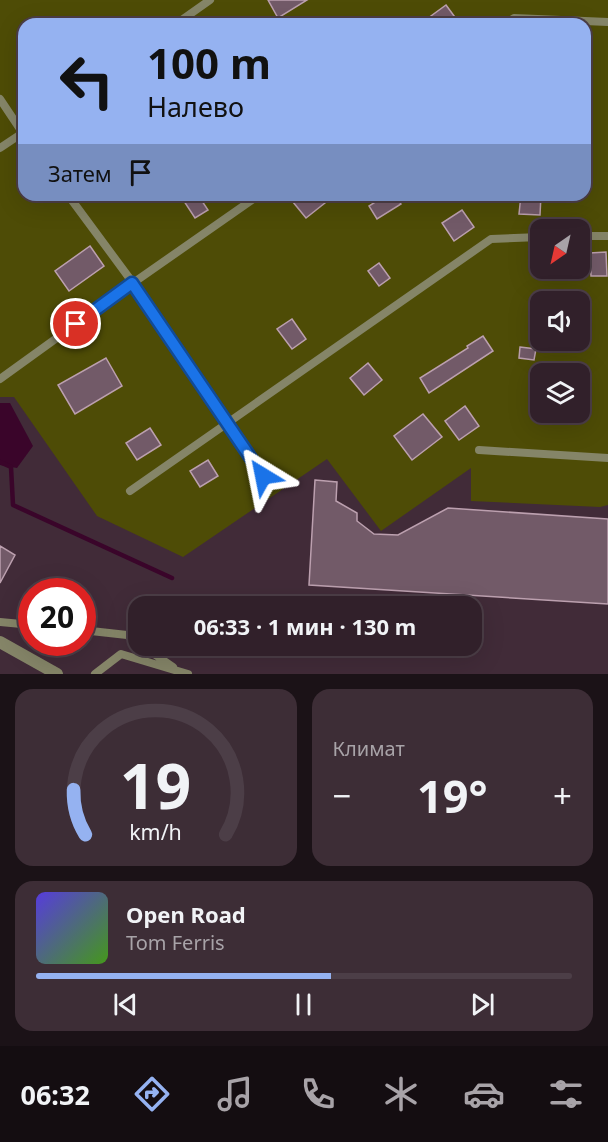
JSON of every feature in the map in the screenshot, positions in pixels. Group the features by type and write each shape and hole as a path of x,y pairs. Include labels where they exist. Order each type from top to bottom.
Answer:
{"street":[{"path":"0,642 57,674"}],"lane":[{"path":"184,18 210,0"},
{"path":"591,20 608,21"},
{"path":"0,99 18,126"},
{"path":"0,148 18,136"},
{"path":"72,201 132,283 263,476"},
{"path":"0,379 250,201"},
{"path":"590,236 608,236"},
{"path":"130,491 491,239 530,237"},
{"path":"479,450 608,458"},
{"path":"0,622 18,624"},
{"path":"96,632 128,636"},
{"path":"95,674 121,654 188,674"},
{"path":"157,656 179,671"}],"shaded area":[{"path":"0,0 608,0 608,505 600,507 471,501 471,468 381,531 327,459 183,557 97,516 14,397 0,397"},
{"path":"0,403 10,403 33,446 17,468 0,465"}],"building":[{"path":"268,0 307,0 278,18"},
{"path":"446,5 456,18 428,18"},
{"path":"184,201 202,201 208,210 195,218"},
{"path":"294,201 327,201 306,218"},
{"path":"377,201 399,201 401,204 377,219 369,206"},
{"path":"520,201 541,201 540,215 519,214"},
{"path":"462,210 474,227 454,241 442,223"},
{"path":"90,246 104,266 69,291 55,271"},
{"path":"606,252 607,276 591,276 590,253"},
{"path":"379,263 390,278 379,286 368,271"},
{"path":"292,319 306,339 292,349 277,329"},
{"path":"483,336 493,351 429,393 420,378"},
{"path":"520,347 536,351 534,360 519,358"},
{"path":"106,358 122,386 75,414 58,385"},
{"path":"368,363 382,380 364,395 350,378"},
{"path":"465,406 479,426 459,440 445,421"},
{"path":"423,414 442,437 412,460 394,436"},
{"path":"150,428 161,445 137,460 126,443"},
{"path":"208,460 218,476 200,487 190,471"},
{"path":"315,480 337,482 336,501 357,513 357,521 374,534 398,535 448,508 608,519 608,604 309,585"},
{"path":"0,546 15,555 0,583"}],"waterway":[{"path":"0,462 11,467 13,505 172,578"}],"route":[{"path":"76,324 132,283 263,476"}]}
